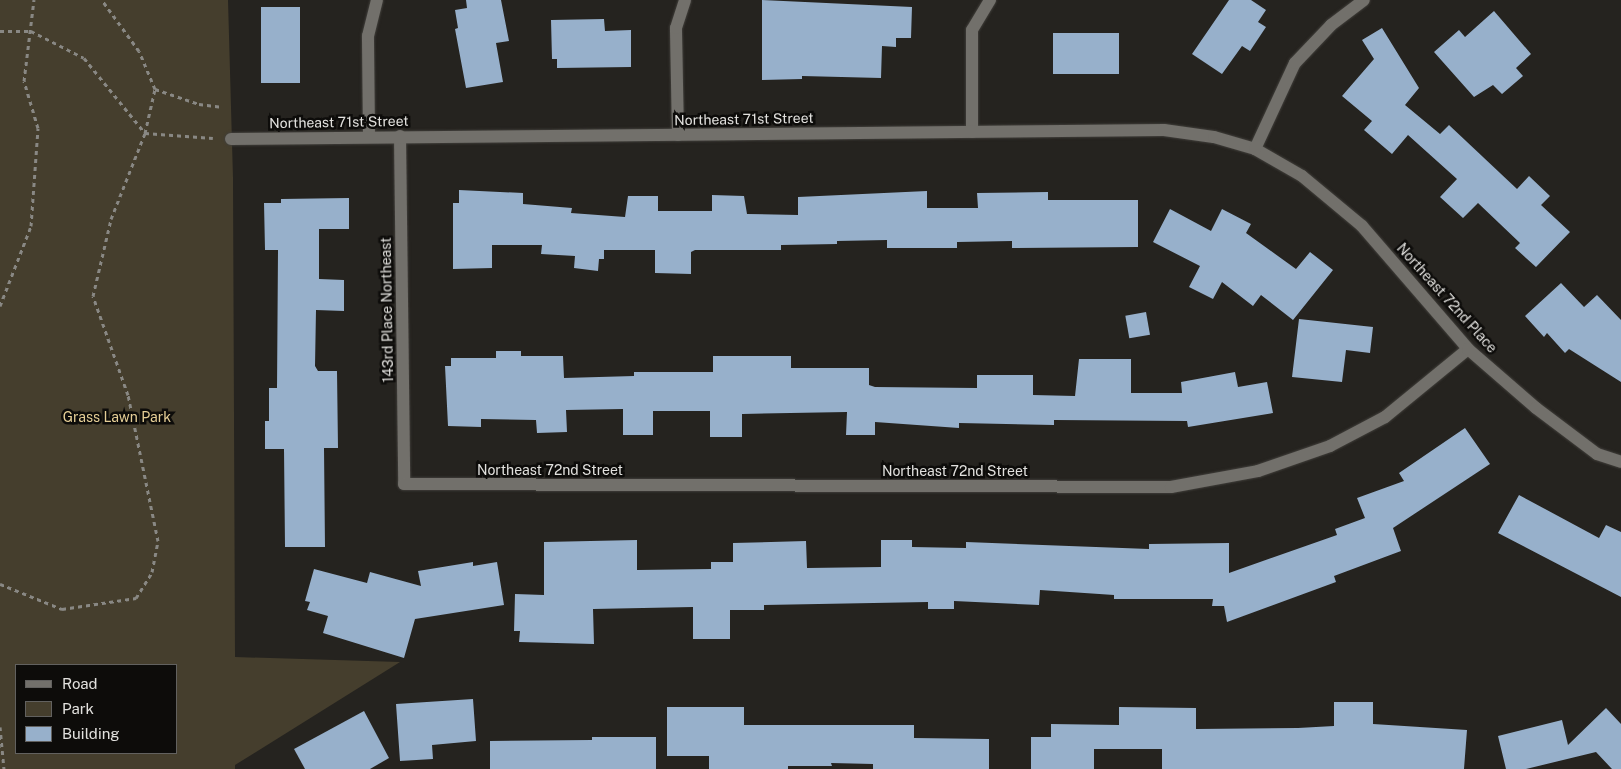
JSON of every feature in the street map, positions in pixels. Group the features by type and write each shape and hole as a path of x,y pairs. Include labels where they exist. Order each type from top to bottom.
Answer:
{"street":[{"path":"369,136 368,36 377,0"},
{"path":"678,135 676,28 685,0"},
{"path":"972,132 972,30 990,0"},
{"path":"1255,149 1295,63 1330,25 1364,0"},
{"name":"Northeast 71st Street","path":"231,139 369,136 1164,130 1214,137 1255,149"},
{"name":"143rd Place Northeast","path":"400,136 404,484"},
{"name":"Northeast 72nd Place","path":"1255,149 1302,176 1362,226 1468,348 1536,408 1597,454 1621,462"},
{"name":"Northeast 72nd Street","path":"404,484 1171,487 1258,471 1330,446 1385,417 1468,348"}],"path":[{"path":"0,306 31,226 38,128 24,81 34,0"},
{"path":"0,584 62,609 136,598 152,572 158,541 128,395 93,296 111,220 145,133 155,89 139,51 102,0"},
{"path":"0,31 30,31 84,58 145,133 231,139"},
{"path":"155,89 198,104 223,107"},
{"path":"0,727 4,769"}],"green space":[{"name":"Grass Lawn Park","path":"0,0 228,0 233,178 235,657 400,662 235,765 235,769 0,769"}],"building":[{"path":"466,0 501,0 509,41 496,43 503,82 466,88 455,29 458,28 455,10 467,8"},
{"path":"762,0 912,7 911,38 896,38 896,47 882,46 881,78 802,76 802,79 762,80"},
{"path":"1229,0 1251,0 1266,10 1258,22 1266,27 1250,51 1242,46 1222,74 1192,54"},
{"path":"261,7 300,7 300,83 261,83"},
{"path":"1494,11 1531,54 1516,68 1523,76 1502,94 1493,85 1474,97 1434,52 1459,30 1465,37"},
{"path":"604,19 605,31 631,30 631,67 557,68 557,59 552,59 551,20"},
{"path":"1382,28 1419,88 1405,105 1440,134 1449,125 1517,189 1529,176 1550,196 1541,205 1570,232 1536,267 1515,248 1520,243 1478,203 1463,218 1440,197 1457,179 1408,135 1392,154 1364,130 1372,121 1342,96 1374,59 1362,40"},
{"path":"1053,33 1119,33 1119,74 1053,74"},
{"path":"459,190 523,193 523,204 572,208 571,213 625,217 628,196 658,196 658,211 712,211 712,195 744,196 747,214 798,215 798,197 927,191 927,208 978,208 977,193 1048,192 1048,200 1138,200 1138,247 1012,248 1012,241 957,242 957,248 887,248 887,240 837,241 837,244 781,245 781,250 695,250 691,252 691,274 655,273 655,250 604,250 604,259 599,259 598,271 574,268 575,256 541,254 542,245 492,245 492,268 453,269 453,203 459,203"},
{"path":"349,198 349,229 319,229 319,279 344,280 344,311 316,310 315,366 318,371 337,371 338,448 324,448 325,547 285,547 284,449 265,449 265,421 269,421 269,388 277,388 278,250 265,250 264,203 281,203 281,199"},
{"path":"1170,209 1211,231 1222,209 1251,224 1246,233 1296,269 1310,252 1333,270 1293,320 1261,295 1253,306 1222,282 1213,299 1189,287 1200,266 1153,242"},
{"path":"1561,283 1584,307 1597,295 1621,320 1621,382 1569,349 1565,353 1547,333 1544,337 1525,316"},
{"path":"1146,312 1150,335 1129,338 1125,316"},
{"path":"1299,319 1373,327 1370,353 1346,350 1342,382 1292,377"},
{"path":"496,351 521,351 521,356 563,356 564,378 634,376 634,372 713,372 713,356 791,356 791,368 869,368 869,385 875,387 977,388 977,375 1033,375 1033,395 1075,396 1079,359 1131,359 1131,393 1182,393 1181,382 1235,372 1238,387 1267,382 1273,413 1188,427 1187,421 1054,420 1054,425 959,423 959,428 875,422 875,435 846,435 847,412 742,414 742,437 710,437 710,411 653,411 653,435 623,435 623,409 566,410 567,432 537,433 536,420 481,419 481,427 448,426 445,366 451,366 451,358 496,358"},
{"path":"1465,428 1490,464 1393,528 1401,551 1334,576 1336,582 1227,622 1224,606 1212,606 1213,599 1114,599 1114,595 1040,590 1039,605 954,601 954,609 928,609 928,602 764,605 764,610 730,610 730,639 693,639 693,607 593,609 594,644 519,642 520,631 514,631 515,594 544,595 544,542 637,540 637,570 711,569 711,562 733,562 733,543 806,541 807,568 881,567 881,540 912,540 912,547 966,548 966,542 1149,549 1149,544 1229,543 1229,573 1337,535 1335,529 1365,518 1357,498 1404,481 1399,473"},
{"path":"1519,495 1599,538 1606,525 1621,532 1621,597 1498,533"},
{"path":"473,562 473,566 497,562 504,605 415,619 404,658 323,633 328,616 307,610 310,602 305,601 314,569 367,583 370,572 421,586 418,571"},
{"path":"473,699 476,741 432,745 433,759 400,761 396,704"},
{"path":"1334,702 1373,702 1373,724 1467,730 1464,769 1162,769 1162,749 1094,749 1094,769 1031,769 1031,737 1051,737 1051,724 1119,725 1119,707 1196,708 1196,729 1298,728 1334,726"},
{"path":"667,707 744,707 744,725 914,725 914,738 989,739 989,769 873,769 873,764 831,763 832,766 788,766 788,769 709,769 709,756 667,756"},
{"path":"1606,708 1621,724 1621,769 1612,769 1596,752 1526,769 1506,769 1498,736 1562,720 1568,745"},
{"path":"364,711 389,758 370,769 305,769 294,749"},
{"path":"592,737 656,737 656,769 490,769 490,741 592,740"}]}
